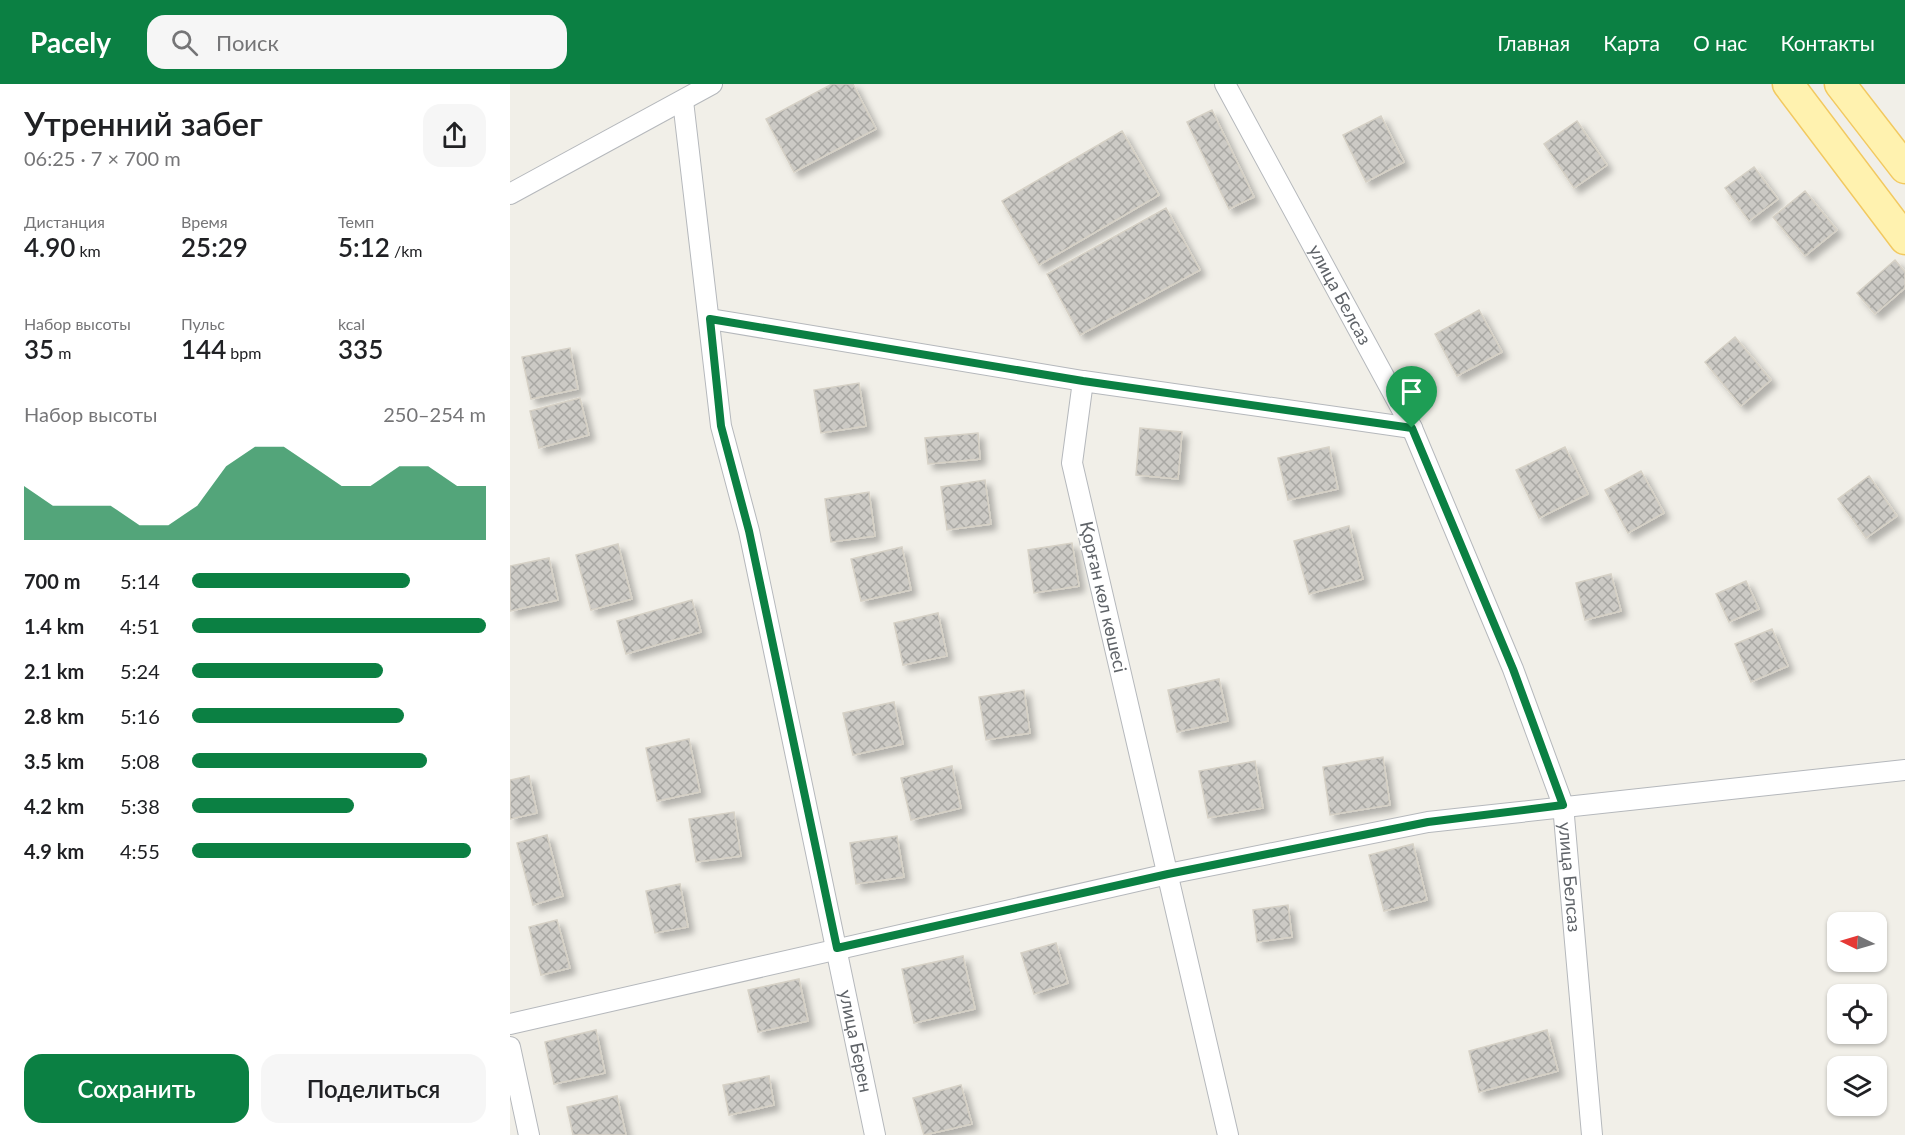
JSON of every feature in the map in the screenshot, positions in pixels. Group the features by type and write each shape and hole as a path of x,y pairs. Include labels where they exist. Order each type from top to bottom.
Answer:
{"main road":[{"path":"1788,84 1905,239"},
{"path":"1840,84 1905,168"}],"street":[{"path":"510,194 712,84"},
{"name":"улица Белсаз","path":"1225,84 1412,428 1513,669 1563,805 1592,1135"},
{"name":"улица Берен","path":"683,101 721,426 749,531 875,1135"},
{"path":"710,319 1083,381 1412,428"},
{"name":"Қорған көл көшесі","path":"1083,381 1072,463 1228,1135"},
{"path":"510,1023 1168,874 1428,822 1563,805 1905,770"},
{"path":"510,1047 529,1135"}],"building":[{"path":"832,84 853,84 876,129 794,172 766,119"},
{"path":"1212,110 1254,197 1229,209 1187,122"},
{"path":"1381,116 1404,162 1366,182 1343,135"},
{"path":"1577,121 1607,165 1574,188 1544,144"},
{"path":"1122,131 1159,195 1039,265 1002,201"},
{"path":"1754,167 1778,199 1749,221 1725,188"},
{"path":"1805,191 1837,230 1805,256 1773,217"},
{"path":"1166,208 1200,270 1080,335 1047,274"},
{"path":"1895,260 1905,272 1905,288 1875,314 1857,293"},
{"path":"1479,310 1502,352 1457,376 1435,334"},
{"path":"1735,337 1771,380 1741,406 1705,362"},
{"path":"570,348 578,389 531,399 522,357"},
{"path":"859,383 866,426 821,433 814,390"},
{"path":"580,398 589,435 539,448 530,411"},
{"path":"1140,428 1182,432 1178,479 1136,475"},
{"path":"978,433 980,459 928,464 925,438"},
{"path":"1329,447 1338,489 1288,500 1278,458"},
{"path":"1565,447 1588,494 1539,518 1516,470"},
{"path":"1641,471 1664,513 1628,533 1605,490"},
{"path":"1869,476 1897,516 1866,538 1838,499"},
{"path":"985,480 991,524 947,530 941,487"},
{"path":"869,492 875,536 831,542 825,499"},
{"path":"1349,526 1363,579 1309,594 1294,541"},
{"path":"1072,543 1079,586 1034,593 1028,550"},
{"path":"618,544 632,599 591,610 576,555"},
{"path":"902,547 911,590 861,601 851,559"},
{"path":"549,558 558,600 510,611 510,566"},
{"path":"1611,574 1621,611 1585,620 1576,583"},
{"path":"1746,581 1759,609 1729,622 1716,594"},
{"path":"692,600 701,632 626,654 617,621"},
{"path":"938,613 947,656 903,665 894,623"},
{"path":"1772,629 1788,666 1751,682 1735,644"},
{"path":"1219,679 1228,721 1177,732 1168,690"},
{"path":"1024,690 1030,733 986,740 979,697"},
{"path":"894,702 903,744 853,755 843,713"},
{"path":"689,739 700,792 657,801 646,748"},
{"path":"1383,757 1390,805 1330,815 1323,767"},
{"path":"1255,761 1263,808 1208,818 1199,771"},
{"path":"952,766 961,808 911,820 901,778"},
{"path":"529,776 537,813 510,819 510,780"},
{"path":"734,812 741,856 696,862 689,819"},
{"path":"547,835 563,896 533,905 517,843"},
{"path":"897,836 904,877 856,884 850,843"},
{"path":"1413,844 1427,900 1384,911 1369,855"},
{"path":"680,884 688,927 655,933 646,891"},
{"path":"1288,905 1292,937 1257,942 1253,910"},
{"path":"557,920 570,968 541,975 529,927"},
{"path":"1056,943 1068,983 1034,994 1021,953"},
{"path":"963,956 975,1009 914,1023 902,969"},
{"path":"799,979 808,1021 758,1032 748,990"},
{"path":"596,1030 605,1073 554,1084 545,1042"},
{"path":"1547,1030 1558,1071 1479,1092 1469,1051"},
{"path":"769,1076 774,1105 729,1115 723,1085"},
{"path":"961,1085 972,1124 924,1135 913,1098"},
{"path":"617,1096 626,1135 573,1135 567,1107"}],"route":[{"path":"710,319 1083,381 1412,428 1431,478 1448,512 1513,669 1563,805 1428,822 1168,874 837,948 749,531 721,426 710,319"}]}
